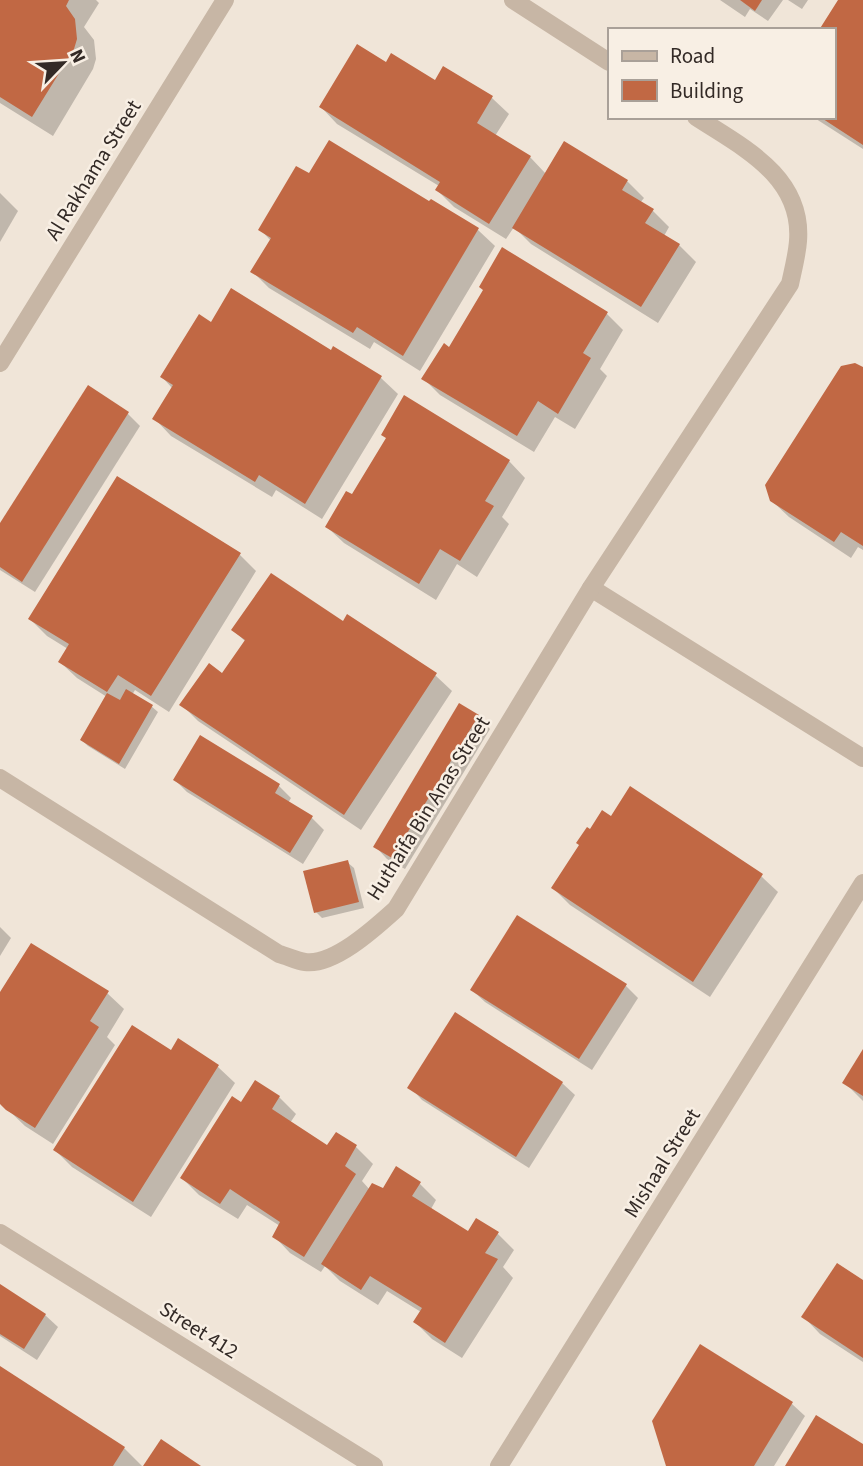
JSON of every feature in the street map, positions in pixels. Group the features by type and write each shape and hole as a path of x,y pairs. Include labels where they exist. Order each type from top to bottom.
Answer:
{"street":[{"name":"Al Rakhama Street","path":"0,363 225,0"},
{"path":"513,0 608,61"},
{"name":"Huthaifa Bin Anas Street","path":"0,778 279,954 307,963 329,958 365,937 396,909 591,588 790,284 798,240 796,217 781,180 752,153 699,119"},
{"path":"591,588 863,758"},
{"name":"Mishaal Street","path":"499,1466 863,883"},
{"name":"Street 412","path":"0,1233 374,1466"}],"building":[{"path":"0,0 69,0 66,6 75,19 77,39 74,49 32,117 0,97"},
{"path":"740,0 762,0 755,11"},
{"path":"838,0 863,0 863,145 823,119 835,119 835,28 820,28"},
{"path":"357,44 386,62 391,53 435,80 443,66 493,96 477,123 531,156 489,224 435,190 440,182 319,107"},
{"path":"329,140 479,228 403,356 357,327 353,333 250,272 271,238 258,230 296,166 309,173"},
{"path":"564,141 628,180 622,190 654,209 645,223 680,244 641,307 512,228"},
{"path":"502,247 608,312 583,353 591,358 558,414 538,401 517,436 421,379 444,343 449,347 483,290 479,287"},
{"path":"231,288 331,350 333,346 382,376 305,504 259,475 255,482 152,419 173,385 160,377 199,314 211,322"},
{"path":"855,363 863,367 863,546 841,532 834,542 770,501 765,485 841,366"},
{"path":"88,385 129,412 22,582 0,567 0,523"},
{"path":"404,395 510,460 485,501 494,506 460,561 440,549 419,584 325,527 346,491 352,494 386,438 381,435"},
{"path":"117,476 241,553 151,696 118,675 107,692 58,662 69,644 28,619"},
{"path":"271,573 343,621 347,614 437,673 344,815 179,705 209,663 222,673 245,640 231,630"},
{"path":"126,689 153,705 119,764 80,740 107,693 120,700"},
{"path":"459,703 479,715 392,858 373,847"},
{"path":"200,735 280,784 275,793 313,816 290,853 173,780"},
{"path":"630,786 763,874 693,982 551,888 579,845 576,843 587,827 590,829 602,810 611,816"},
{"path":"348,860 359,902 314,913 303,871"},
{"path":"517,915 627,984 579,1059 470,990"},
{"path":"31,943 109,991 90,1021 99,1027 35,1128 0,1104 0,992"},
{"path":"455,1012 563,1082 516,1157 407,1088"},
{"path":"132,1025 171,1050 178,1038 219,1065 133,1202 53,1150"},
{"path":"863,1049 863,1096 842,1083"},
{"path":"255,1080 280,1096 272,1109 327,1145 336,1132 357,1145 345,1166 356,1174 304,1257 272,1237 280,1222 230,1189 220,1204 180,1178 232,1096 241,1102"},
{"path":"396,1166 421,1182 412,1196 468,1231 476,1218 499,1232 485,1253 498,1259 445,1343 413,1322 422,1308 370,1276 361,1290 321,1264 372,1183 383,1188"},
{"path":"837,1263 863,1280 863,1358 801,1317"},
{"path":"0,1284 46,1314 24,1349 0,1334"},
{"path":"700,1344 793,1402 754,1466 666,1466 652,1421"},
{"path":"0,1366 125,1447 113,1466 0,1466"},
{"path":"816,1415 863,1444 863,1466 785,1466"},
{"path":"161,1439 201,1466 143,1466"}]}
